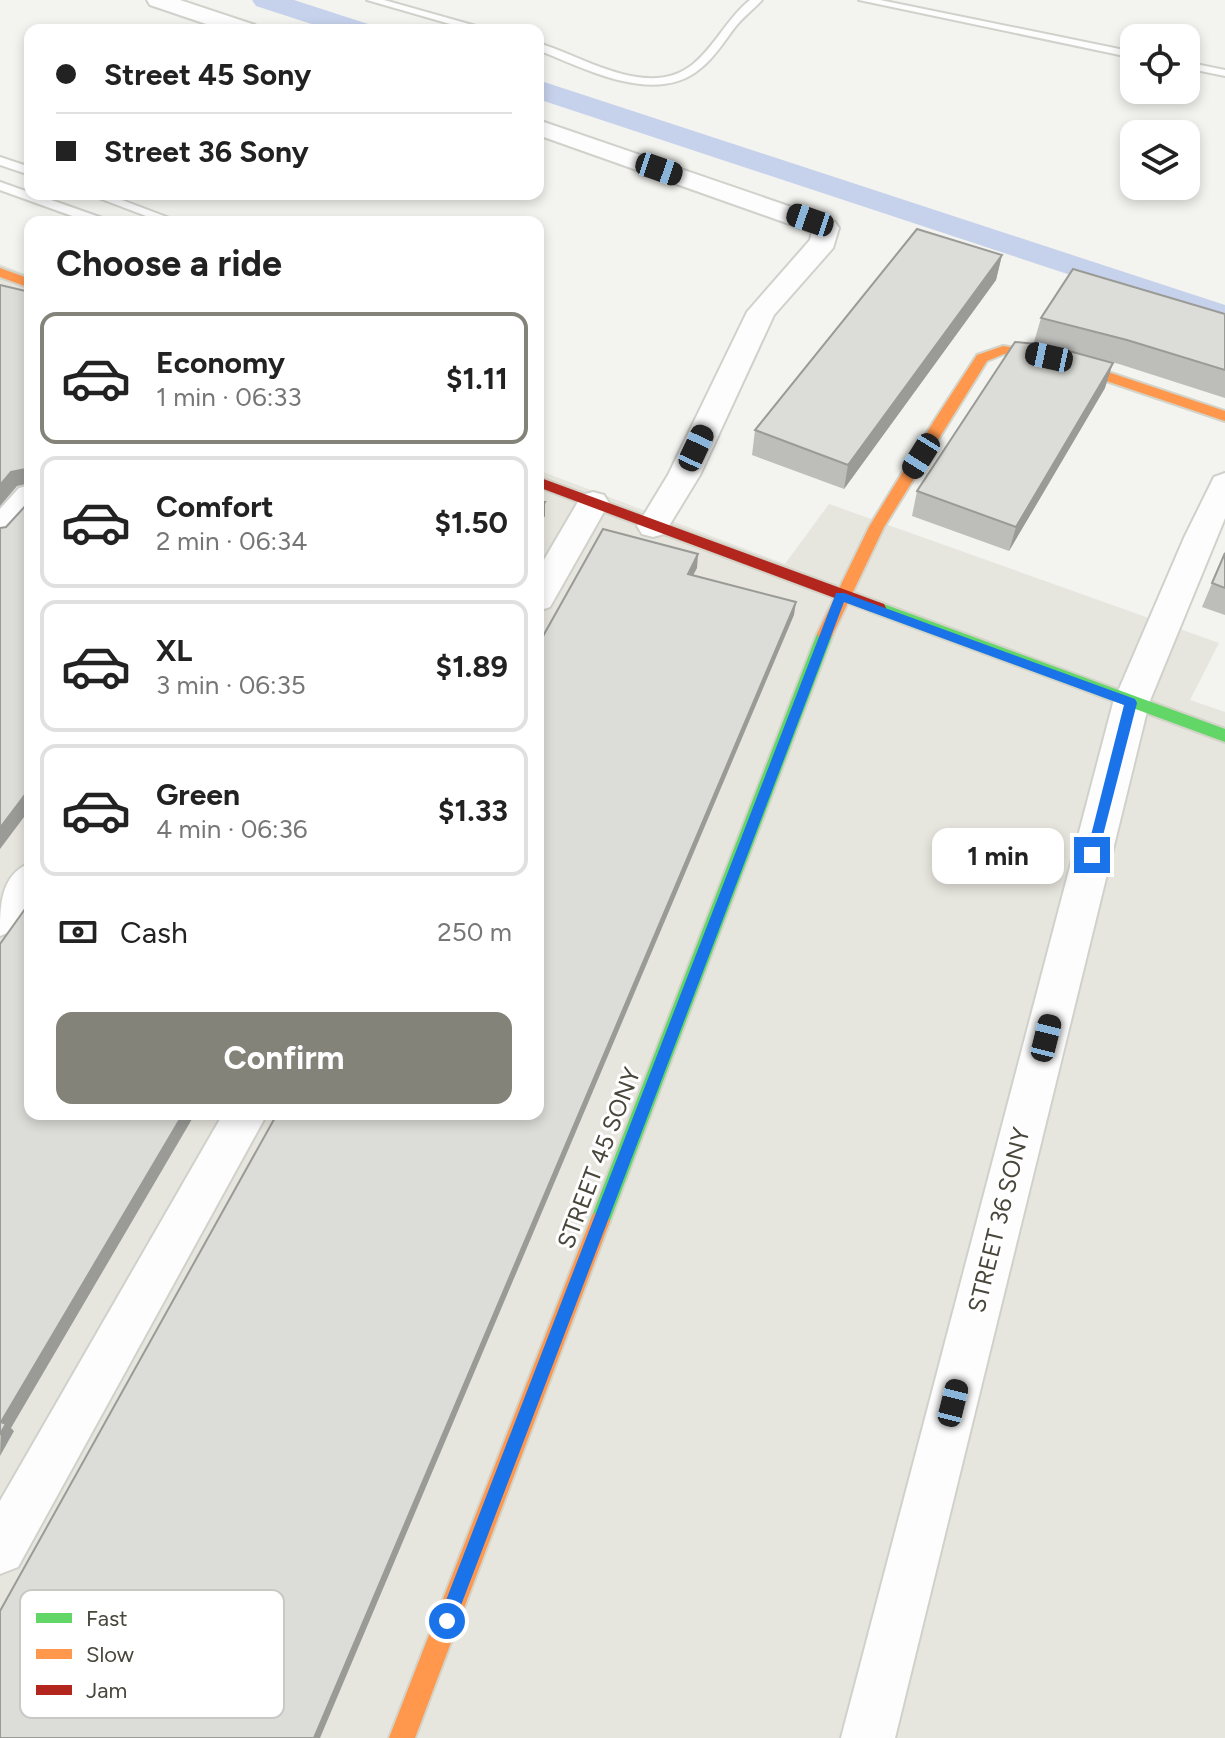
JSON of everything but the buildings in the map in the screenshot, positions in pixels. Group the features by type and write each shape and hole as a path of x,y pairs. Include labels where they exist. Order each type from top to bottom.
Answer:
{"street":[{"path":"158,0 229,24"},
{"path":"544,129 826,228 823,242 761,312 684,475 653,526"},
{"path":"0,272 24,282"},
{"name":"STREET 45 SONY","path":"402,1738 840,596 875,529 982,358 1003,350 1049,357 1225,416"},
{"path":"544,484 1225,736"},
{"path":"0,529 24,503"},
{"path":"544,589 593,503"},
{"name":"STREET 36 SONY","path":"868,1738 1131,703 1220,505"},
{"path":"0,920 24,887"},
{"path":"0,1549 243,1120"}],"lane":[{"path":"372,0 462,24"},
{"path":"544,48 625,78 659,81 681,77 696,67 745,8 757,0"},
{"path":"864,0 1120,52"},
{"path":"1200,68 1225,73"},
{"path":"0,161 24,169"},
{"path":"0,186 24,195"},
{"path":"39,200 84,216"},
{"path":"111,200 157,216"}],"shaded area":[{"path":"0,264 24,274 24,1120 544,1120 544,472 785,564 829,504 1219,643 1190,700 1225,712 1225,1738 0,1738"}],"waterway":[{"path":"266,0 340,24"},
{"path":"544,91 1225,316"}],"traffic: fast":[{"path":"878,608 1225,736"},
{"path":"600,1221 825,634"}],"traffic: slow":[{"path":"0,272 24,282"},
{"path":"825,634 840,597 877,527 982,358 1003,350 1049,357 1225,416"},
{"path":"402,1738 600,1221"}],"traffic: jam":[{"path":"544,484 878,608"}],"route":[{"path":"447,1621 840,596 1131,703 1092,855"}]}
